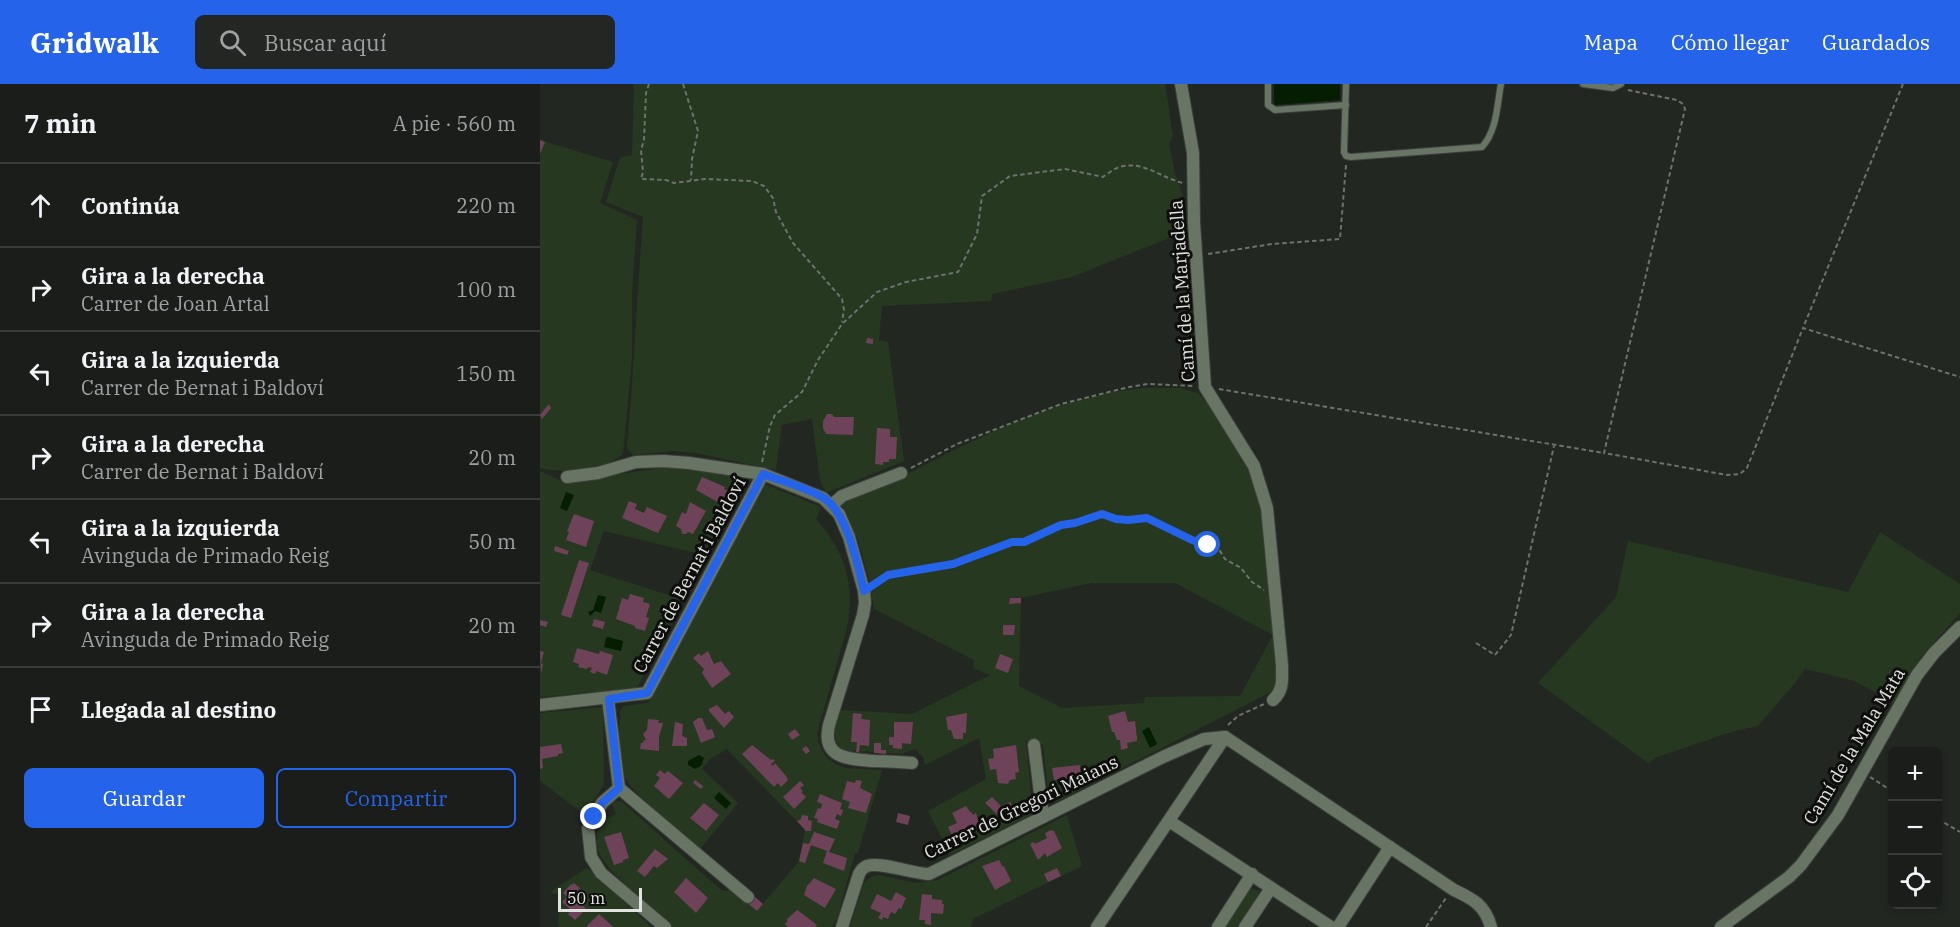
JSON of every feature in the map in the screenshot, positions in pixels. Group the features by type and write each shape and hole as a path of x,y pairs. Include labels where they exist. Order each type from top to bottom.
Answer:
{"street":[{"name":"Camí de la Marjadella","path":"1181,84 1193,153 1196,256 1205,387 1254,466 1267,508 1279,627 1282,684 1280,693 1273,700"},
{"path":"567,477 598,473 636,462 664,461 711,465 763,474 823,498 832,505 839,514 849,537 864,591 865,603 826,735 828,745 836,754 850,759 912,763"},
{"path":"832,505 842,496 901,473"},
{"name":"Carrer de Bernat i Baldoví","path":"540,705 647,693 763,474"},
{"name":"Camí de la Mala Mata","path":"1722,927 1789,877 1801,864 1838,814 1917,675 1934,653 1960,627"},
{"path":"609,699 619,788 748,897"},
{"path":"1097,927 1169,821 1220,736 1453,889 1476,901 1491,927"},
{"name":"Carrer de Gregori Maians","path":"842,927 859,874 864,867 872,865 929,874 1163,758 1204,739 1220,736"},
{"path":"1034,745 1043,817"},
{"path":"619,788 602,803 588,828 591,857 601,873 665,927"},
{"path":"1169,821 1331,927"},
{"path":"1338,927 1390,847"},
{"path":"1218,927 1252,874"},
{"path":"1245,927 1271,888"}],"lane":[{"path":"1268,84 1268,105 1275,110 1346,105"},
{"path":"1346,84 1344,152 1346,156 1351,157 1482,147 1493,129 1501,84"},
{"path":"1584,84 1613,88 1623,86"}],"path":[{"path":"649,84 646,93 645,140 641,150 643,172 641,179 666,180 674,183 691,180 752,181 764,186 773,198 776,212 793,243 842,299 844,310 842,324"},
{"path":"683,84 698,131 692,159 691,180"},
{"path":"901,473 957,444 1061,404 1148,384 1205,387 1727,475 1740,474 1747,468 1764,430 1902,84"},
{"path":"1604,453 1685,109 1683,104 1677,100 1628,90 1623,86"},
{"path":"1196,256 1272,244 1340,239 1346,156"},
{"path":"763,474 762,460 775,415 802,392 818,360 842,324 877,292 906,282 958,272 976,234 981,196 1010,176 1065,169 1102,177 1119,167 1141,166 1172,181 1194,185"},
{"path":"1803,328 1960,376"},
{"path":"1476,643 1495,655 1510,635 1554,446"},
{"path":"864,591 888,575 953,564 1012,542 1024,542 1061,525 1102,514 1116,519 1147,518 1192,540 1218,548 1225,559 1241,568 1252,582 1275,594"},
{"path":"1220,736 1238,716 1273,700"},
{"path":"1863,773 1888,788"},
{"path":"1942,821 1960,832"},
{"path":"1426,927 1453,889"}],"shaded area":[{"path":"634,84 1165,84 1173,136 1169,144 1175,173 1186,206 1187,233 1179,234 1072,277 992,294 991,301 882,306 879,340 888,342 904,461 826,493 820,480 812,419 782,425 776,470 696,453 673,451 633,455 627,448 643,217 606,202 620,157 632,155"},
{"path":"1274,84 1340,84 1340,100 1274,105"},
{"path":"540,140 613,162 600,203 637,220 632,294 632,358 623,453 608,463 584,469 548,470 540,468"},
{"path":"1147,388 1180,388 1198,393 1235,443 1250,474 1261,511 1278,660 1276,684 1273,691 1056,802 1049,799 1043,745 1026,741 1033,814 950,855 928,811 986,779 979,738 925,765 923,757 915,749 901,754 843,750 836,741 836,726 841,710 912,714 990,675 973,668 974,660 874,609 869,579 858,540 841,504 1025,418 1085,398","holes":["1091,583 1175,583 1273,635 1240,696 1145,697 1144,703 1062,708 1019,686 1021,598"]},
{"path":"669,467 742,477 745,478 746,484 708,556 604,531 590,570 684,600 638,686 540,697 540,471 564,482"},
{"path":"764,485 821,507 816,519 835,544 849,583 847,628 817,733 818,742 826,757 835,764 846,768 882,770 858,853 855,853 837,919 832,927 672,927 618,877 601,856 597,846 597,834 603,814 606,819 616,814 611,802 621,801 721,890 731,889 757,911 799,861 805,830 727,749 710,759 702,769 738,803 700,849 636,792 624,775 619,751 620,710 624,706 648,703"},
{"path":"566,492 574,495 567,511 560,508"},
{"path":"1880,532 1960,584 1960,613 1922,656 1896,704 1855,681 1805,669 1758,726 1731,732 1657,757 1648,763 1538,683 1616,597 1628,541 1848,592"},
{"path":"598,595 606,597 601,613 595,611 590,616 588,612 593,610"},
{"path":"608,637 623,641 621,651 604,647"},
{"path":"603,707 604,784 585,815 540,781 540,713"},
{"path":"1149,727 1157,744 1150,748 1142,731"},
{"path":"699,755 704,758 701,766 695,769 688,765 688,761"},
{"path":"719,792 731,803 726,809 714,798"},
{"path":"1067,815 1082,866 973,919 971,927 850,927 864,883 871,877 879,875 917,883 938,880"},
{"path":"587,868 651,927 560,927 558,925 560,895 559,893 553,894 551,891"},
{"path":"1251,888 1259,891 1260,896 1240,927 1223,927"}],"building":[{"path":"540,140 545,142 540,154"},
{"path":"867,338 873,339 873,344 866,343"},
{"path":"549,404 551,408 542,419 540,415"},
{"path":"827,414 832,414 834,417 854,417 853,435 826,434 823,421"},
{"path":"877,428 890,429 890,437 897,437 896,459 889,459 889,462 883,462 883,465 875,464"},
{"path":"702,477 725,487 724,489 732,493 727,503 724,502 723,505 696,490"},
{"path":"629,501 637,504 635,509 644,513 647,507 667,516 658,533 622,518"},
{"path":"690,502 706,511 693,534 688,532 682,534 681,529 676,526 682,512 686,514"},
{"path":"574,514 594,521 586,547 566,540"},
{"path":"555,546 569,551 567,555 554,551"},
{"path":"579,560 589,563 571,618 561,615"},
{"path":"630,594 644,598 643,602 650,604 645,631 616,619 622,598 628,600"},
{"path":"1010,598 1021,598 1021,603 1009,604"},
{"path":"594,619 605,622 603,629 592,626"},
{"path":"540,620 548,622 546,627 540,625"},
{"path":"1003,625 1015,625 1014,635 1003,635"},
{"path":"577,648 613,655 607,675 596,671 595,674 590,672 592,668 578,667 579,664 573,662"},
{"path":"540,651 544,652 541,674"},
{"path":"708,651 714,664 721,661 731,674 712,688 702,673 704,669 693,658 699,653 701,656"},
{"path":"1000,654 1013,659 1008,673 995,668"},
{"path":"717,705 725,714 729,711 734,717 724,728 709,711"},
{"path":"1125,711 1128,722 1135,721 1137,741 1127,743 1128,748 1121,750 1120,740 1117,740 1112,732 1108,716"},
{"path":"853,713 862,714 861,719 870,720 869,746 860,745 859,752 856,752 857,742 851,742"},
{"path":"967,713 966,733 963,733 963,739 954,739 951,730 948,730 946,717"},
{"path":"702,718 707,730 712,729 715,737 701,743 693,722"},
{"path":"648,719 659,720 658,723 663,723 659,737 659,751 640,749 641,743 646,740 643,734 647,730"},
{"path":"675,722 683,724 682,736 687,738 687,746 672,746"},
{"path":"894,722 913,722 911,744 902,743 902,749 889,745 889,737 894,737"},
{"path":"795,729 800,735 792,740 788,734"},
{"path":"874,743 881,743 881,750 886,750 886,754 874,753"},
{"path":"561,744 563,753 542,759 543,768 540,769 540,747"},
{"path":"752,745 771,760 773,759 775,761 771,764 773,766 775,763 786,776 788,780 781,787 778,783 774,787 742,754"},
{"path":"1016,745 1019,772 1015,773 1016,779 1010,780 1008,784 998,783 996,769 990,770 988,759 994,758 993,749"},
{"path":"806,746 810,751 806,754 802,749"},
{"path":"1080,765 1081,781 1067,783 1066,779 1054,780 1052,768"},
{"path":"660,770 665,774 668,771 683,783 669,799 654,786 660,778 656,775"},
{"path":"695,780 703,786 701,789 693,783"},
{"path":"856,780 862,781 860,788 872,794 866,813 848,808 850,802 842,799 847,781 855,783"},
{"path":"800,781 804,785 800,788 803,791 801,792 806,797 794,809 783,797"},
{"path":"820,794 842,803 841,816 837,814 835,819 840,821 837,829 817,822 818,819 814,818 818,808 821,809 822,804 817,802"},
{"path":"992,797 1001,806 1010,802 1018,813 1003,820 985,803"},
{"path":"704,803 719,815 706,831 690,818"},
{"path":"966,806 973,815 976,813 980,827 954,840 948,827 957,823 952,813"},
{"path":"898,813 910,816 908,825 896,822"},
{"path":"802,815 808,816 808,820 812,821 811,831 806,831 797,821"},
{"path":"1054,831 1062,848 1047,857 1045,853 1038,860 1030,844 1047,838 1045,833"},
{"path":"621,832 629,858 614,865 604,837"},
{"path":"814,832 835,839 829,852 847,858 844,871 823,863 827,851 811,845 805,863 799,861 803,843 809,844"},
{"path":"655,849 668,859 657,868 654,866 645,877 637,871"},
{"path":"999,860 1011,881 995,890 982,866"},
{"path":"1057,868 1061,876 1048,882 1044,874"},
{"path":"686,878 708,898 696,913 674,892"},
{"path":"814,878 836,889 825,908 804,895 807,886"},
{"path":"574,883 580,888 572,893 586,909 575,920 568,914 571,910 562,902 567,897 563,893"},
{"path":"896,892 906,898 901,909 899,908 895,914 891,912 888,919 878,918 881,913 870,908 877,894 891,901"},
{"path":"752,894 763,904 757,911 745,901"},
{"path":"922,894 932,895 932,899 942,900 944,904 943,914 931,913 931,925 925,924 925,920 919,920"},
{"path":"797,910 817,925 815,927 788,927 785,924 788,921 786,920"},
{"path":"599,914 608,922 613,927 586,927"}],"route":[{"path":"594,817 602,803 619,788 609,699 647,693 763,474 823,498 832,505 839,514 849,537 864,591 888,575 953,564 1012,542 1024,542 1061,525 1075,523 1094,515 1102,514 1128,520 1147,518 1192,540 1208,545"}]}
